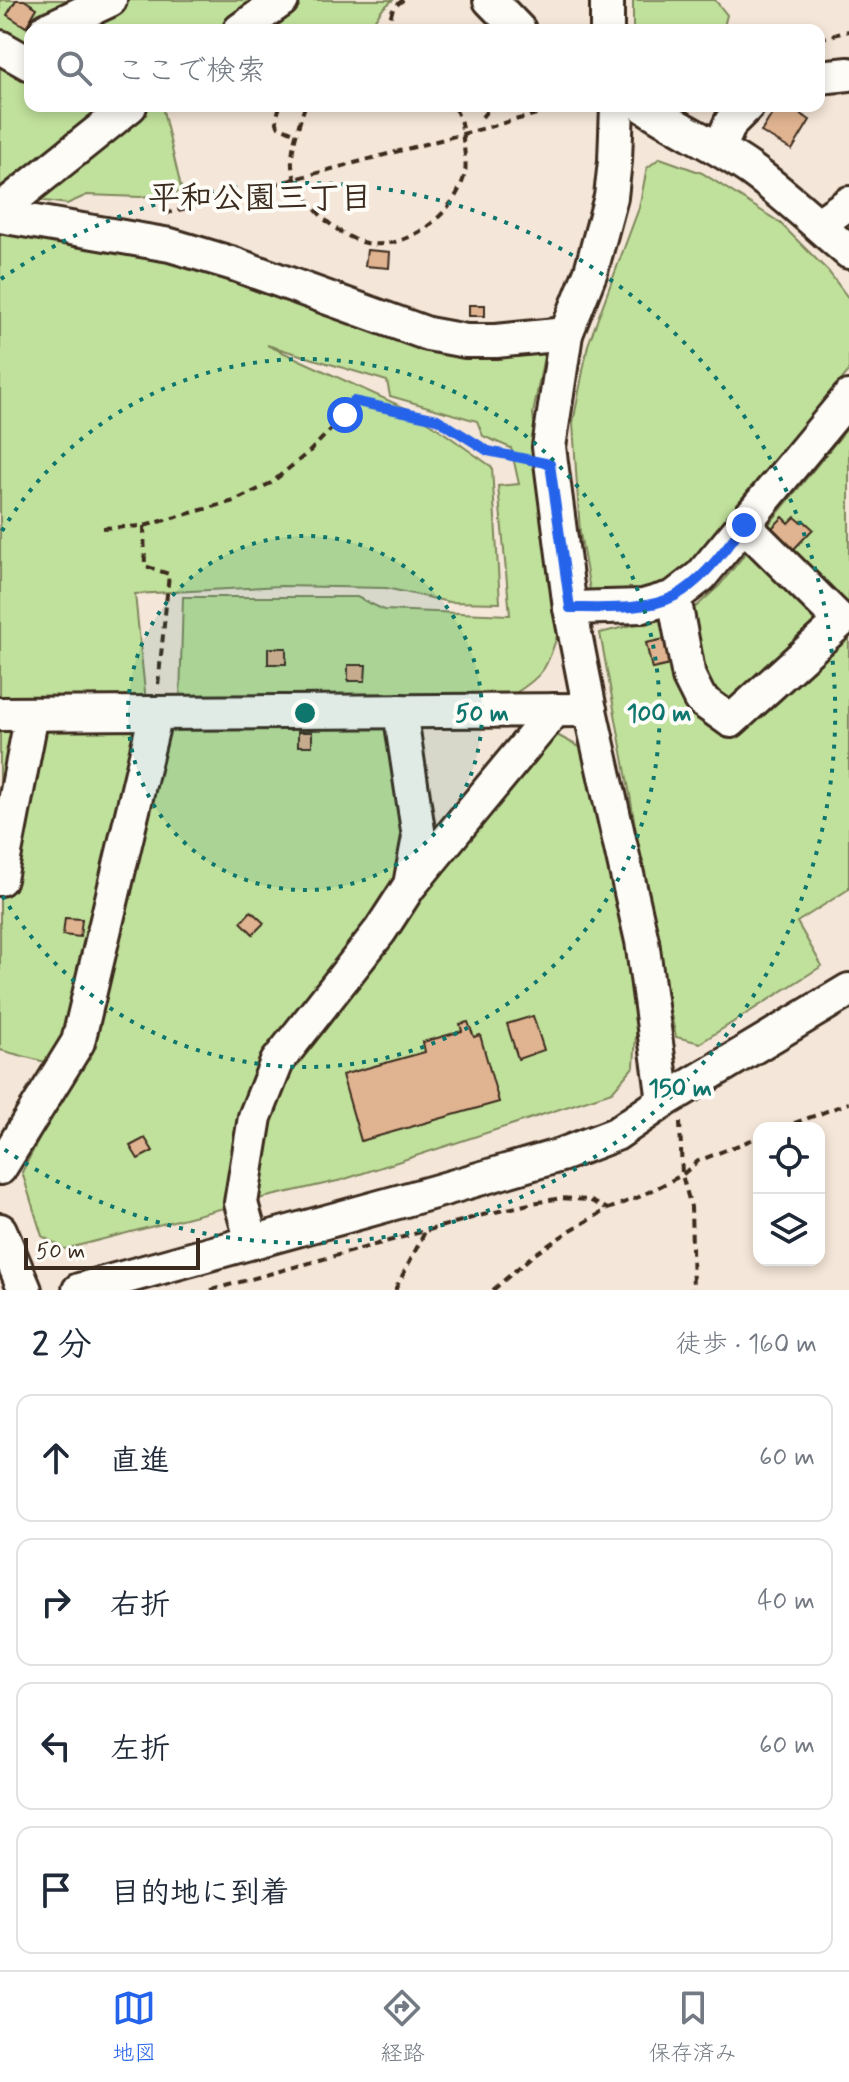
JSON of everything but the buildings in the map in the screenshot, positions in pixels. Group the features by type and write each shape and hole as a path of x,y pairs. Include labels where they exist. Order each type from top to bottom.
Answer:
{"street":[{"path":"59,24 110,0"},
{"path":"490,0 513,24"},
{"path":"607,0 607,24"},
{"path":"248,24 280,1"},
{"path":"825,76 849,74"},
{"path":"0,213 115,112"},
{"path":"617,112 611,197 591,271 566,334 549,447 570,608 642,941 664,1101"},
{"path":"654,112 760,177 849,252"},
{"path":"719,149 731,122 741,112"},
{"path":"819,224 849,203"},
{"path":"0,213 170,245 234,264 428,334 466,341 496,341 566,334"},
{"path":"570,608 643,606 674,597 701,576 849,397"},
{"path":"674,597 689,677 700,699 731,721 841,621 744,525"},
{"path":"252,1242 241,1203 255,1117 277,1062 380,931 410,885 555,710"},
{"path":"0,714 590,710"},
{"path":"400,711 419,837 410,885"},
{"path":"0,1168 78,1042 156,713"},
{"path":"0,879 32,714"},
{"path":"79,1290 434,1192 561,1155 616,1134 664,1101 849,990"},
{"path":"0,1230 25,1290"}],"path":[{"path":"389,24 393,8 403,0"},
{"path":"825,37 849,31"},
{"path":"278,112 278,126 296,134"},
{"path":"303,112 292,153 292,170 298,186 322,218 341,232 360,241 381,245 409,238 430,225 452,203 464,177 466,156 462,123 456,112"},
{"path":"482,117 486,112"},
{"path":"161,215 545,112"},
{"path":"103,528 144,526 234,501 271,483 310,451 345,415 353,401 437,419 488,451 550,464"},
{"path":"144,526 145,566 169,574 156,713"},
{"path":"664,1101 681,1123 682,1175 691,1207 693,1290"},
{"path":"797,1122 849,1103"},
{"path":"493,1290 532,1256 571,1230 682,1175 698,1161 753,1139"},
{"path":"396,1290 426,1230 434,1192"},
{"path":"211,1290 426,1230 561,1198 589,1200 608,1209"}],"green space":[{"path":"0,0 273,0 238,24 24,24 24,112 110,112 0,192"},
{"path":"297,0 393,0 372,24 261,24"},
{"path":"633,0 715,0 727,15 725,24 633,24"},
{"path":"130,112 163,112 182,192 140,197 87,195 67,204 16,197"},
{"path":"660,158 702,173 779,222 828,271 849,299 849,371 683,573 652,589 591,596 580,533 573,423 588,345 639,208 647,168"},
{"path":"0,233 39,235 139,252 546,345 533,414 557,636 543,670 514,694 180,699 183,597 357,597 384,610 510,615 498,486 519,484 511,448 483,436 477,421 390,396 387,381 267,345 416,413 492,467 500,603 449,602 386,588 281,586 135,594 146,702 0,702"},
{"path":"849,426 849,889 797,922 822,966 700,1043 676,1037 651,924 600,633 686,612 697,606 719,586"},
{"path":"394,727 409,846 396,886 261,1069 228,1207 65,1249 42,1236 22,1172 75,1070 0,1050 0,731"},
{"path":"555,734 591,753 642,941 634,1066 612,1092 342,1180 258,1199 267,1117 288,1064 422,889"}],"district":[{"name":"平和公園三丁目","path":"260,199"}],"route":[{"path":"345,415 353,401 437,419 488,451 550,464 570,608 643,606 674,597 701,576 744,525"}]}
